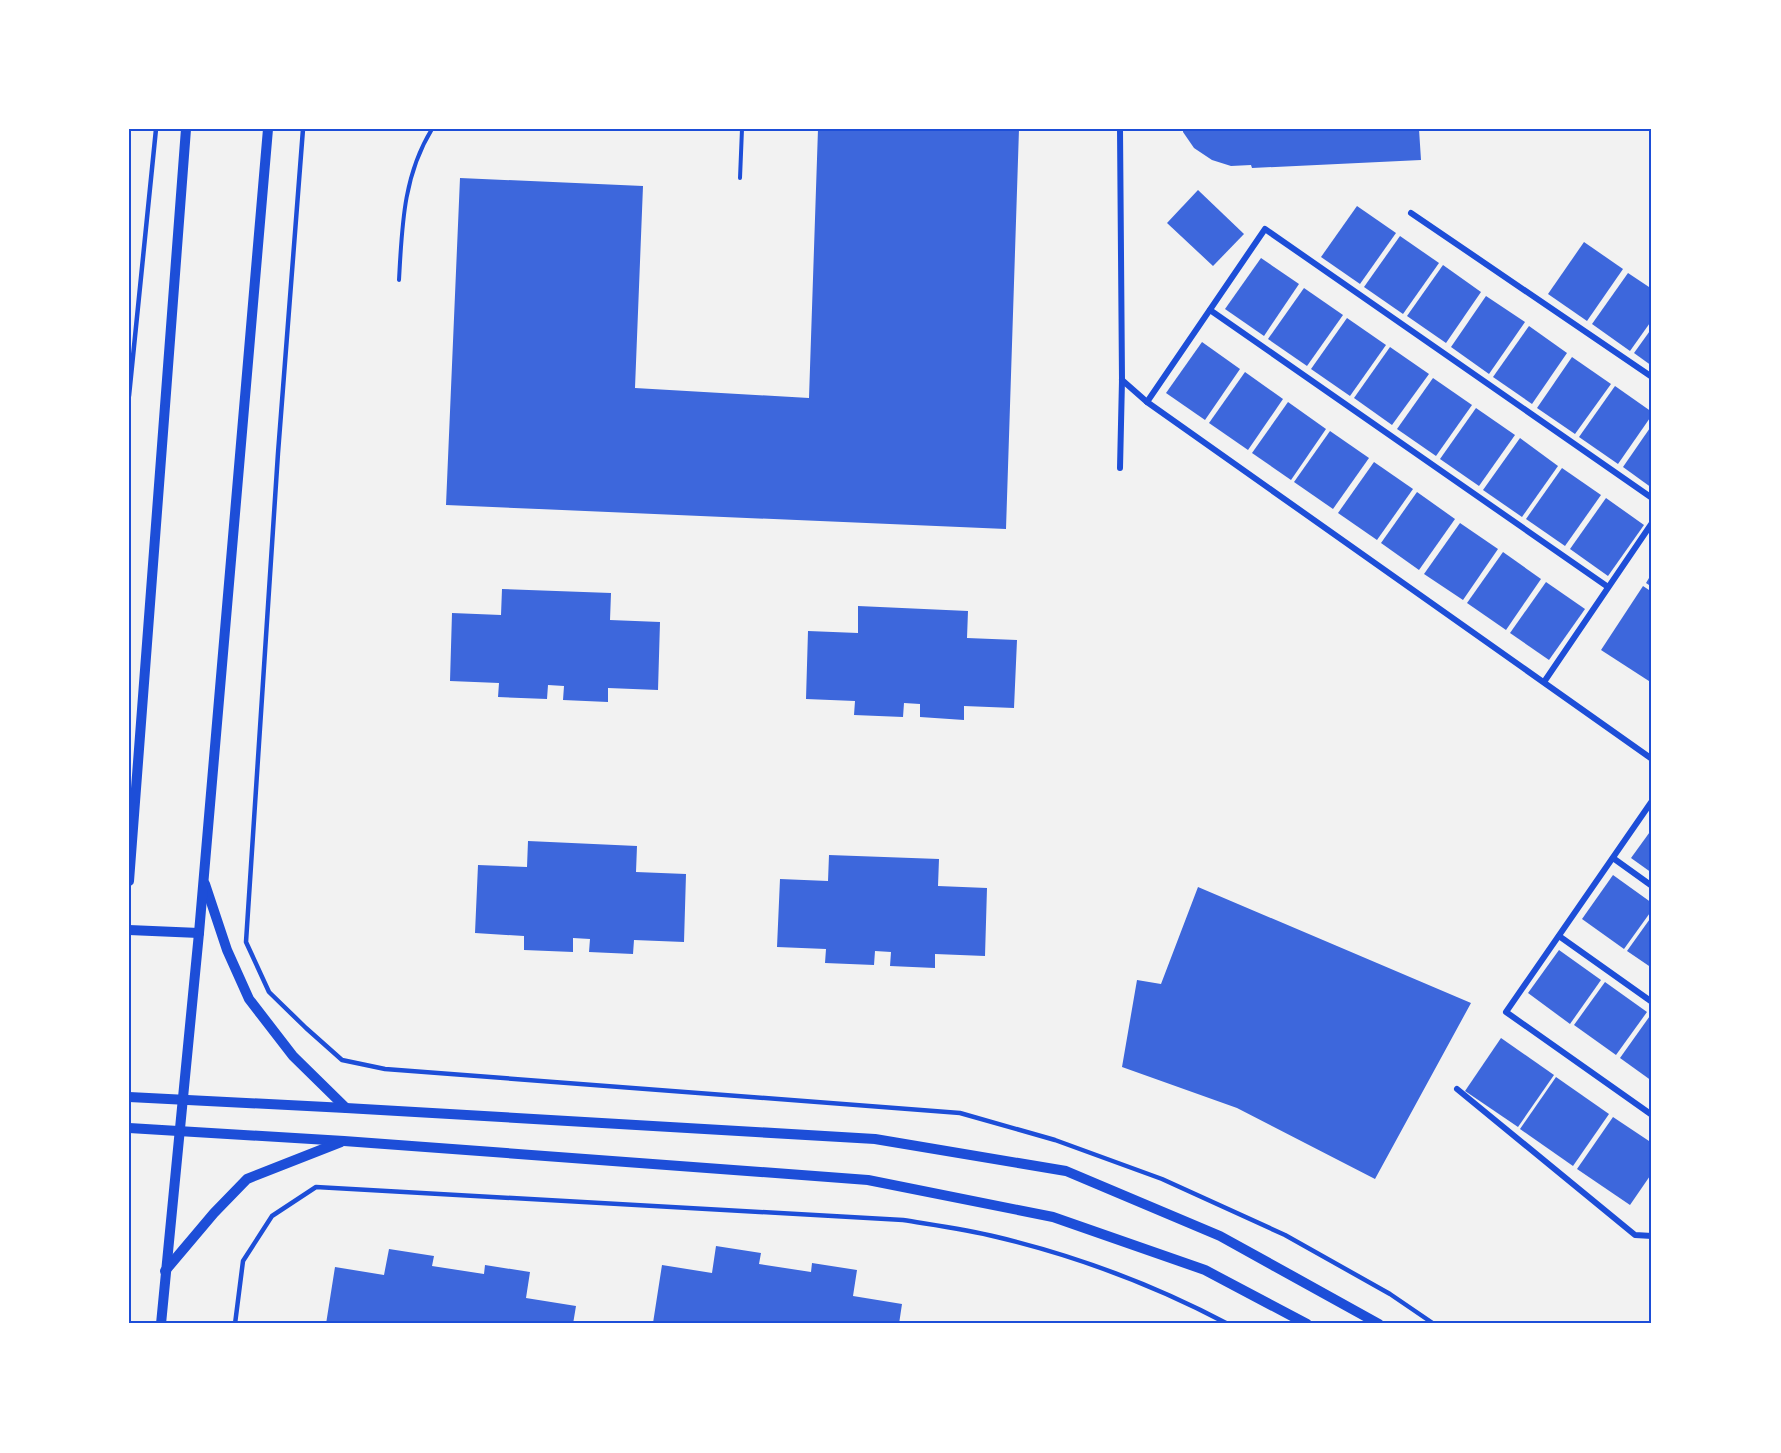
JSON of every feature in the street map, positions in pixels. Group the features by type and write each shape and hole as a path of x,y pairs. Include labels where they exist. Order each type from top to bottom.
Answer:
{"street":[{"path":"129,881 186,129"},
{"path":"161,1324 199,933 268,129"},
{"path":"1119,129 1122,380 1120,468"},
{"path":"1411,213 1652,377"},
{"path":"1147,402 1265,229 1652,498"},
{"path":"1210,310 1608,587"},
{"path":"1122,380 1147,402 1652,759"},
{"path":"1544,682 1652,523"},
{"path":"1652,801 1506,1012 1652,1115"},
{"path":"1613,858 1652,886"},
{"path":"203,878 228,950 249,999 293,1056 346,1108"},
{"path":"129,930 199,933"},
{"path":"1559,936 1652,1002"},
{"path":"1457,1089 1635,1235 1652,1236"},
{"path":"129,1097 875,1139 1066,1172 1220,1236 1379,1324"},
{"path":"129,1128 344,1141 868,1180 1053,1217 1205,1270 1307,1324"},
{"path":"165,1271 214,1213 247,1179 344,1141"}],"lane":[{"path":"129,396 156,129"},
{"path":"303,129 278,453 246,942 269,992 342,1060 385,1069 960,1113 1055,1140 1162,1179 1285,1235 1390,1294 1434,1324"},
{"path":"235,1324 243,1262 273,1216 316,1187 903,1220 997,1237 1099,1268 1195,1306 1228,1324"}],"path":[{"path":"399,280 403,207 410,176 421,147 432,129"},
{"path":"740,178 742,129"}],"building":[{"path":"818,129 1019,129 1006,529 446,505 460,178 643,186 635,388 809,398"},
{"path":"1183,129 1419,129 1421,160 1252,168 1251,165 1231,166 1212,160 1194,148"},
{"path":"1198,190 1244,234 1213,266 1167,223"},
{"path":"1357,206 1396,233 1360,284 1321,257"},
{"path":"1400,236 1439,263 1403,314 1364,287"},
{"path":"1584,242 1623,269 1587,321 1548,294"},
{"path":"1261,258 1299,284 1264,336 1225,309"},
{"path":"1443,265 1481,292 1446,343 1407,316"},
{"path":"1628,273 1652,289 1652,320 1630,351 1592,324"},
{"path":"1304,288 1343,315 1307,366 1268,339"},
{"path":"1486,296 1525,322 1489,374 1451,347"},
{"path":"1347,318 1386,345 1350,396 1311,369"},
{"path":"1529,326 1567,353 1532,404 1493,377"},
{"path":"1652,328 1652,366 1634,353"},
{"path":"1202,342 1240,369 1205,420 1166,393"},
{"path":"1390,347 1429,374 1392,425 1354,398"},
{"path":"1572,357 1611,384 1575,434 1537,408"},
{"path":"1245,372 1283,399 1248,450 1209,423"},
{"path":"1433,378 1472,405 1436,456 1397,429"},
{"path":"1615,386 1652,412 1618,464 1579,437"},
{"path":"1288,402 1326,429 1291,480 1252,453"},
{"path":"1476,408 1515,435 1479,486 1440,459"},
{"path":"1652,425 1652,488 1623,467"},
{"path":"1330,431 1369,458 1333,509 1294,482"},
{"path":"1520,438 1558,466 1522,517 1483,490"},
{"path":"1374,462 1413,489 1377,540 1338,513"},
{"path":"1562,468 1601,495 1565,546 1526,519"},
{"path":"1417,492 1455,519 1419,570 1381,543"},
{"path":"1606,498 1644,525 1608,576 1570,549"},
{"path":"1460,523 1498,549 1463,600 1424,574"},
{"path":"1503,552 1541,579 1506,630 1467,603"},
{"path":"1652,573 1652,587 1646,583"},
{"path":"1546,582 1585,609 1549,660 1510,633"},
{"path":"1643,586 1652,592 1652,683 1601,650"},
{"path":"502,589 611,593 610,620 660,622 658,690 608,688 608,702 563,700 564,686 548,685 547,699 498,697 499,683 450,681 452,613 501,615"},
{"path":"858,606 968,611 967,638 1017,640 1014,708 964,706 964,720 920,717 920,704 904,703 903,717 854,715 855,701 806,699 808,631 858,633"},
{"path":"1652,829 1652,873 1631,858"},
{"path":"528,841 637,846 636,872 686,874 684,942 634,940 633,954 589,952 590,939 573,938 573,952 524,950 524,936 475,933 478,865 527,867"},
{"path":"829,855 939,859 938,886 987,888 985,956 935,954 935,968 890,966 891,952 875,951 874,965 825,963 826,949 777,947 780,879 828,881"},
{"path":"1613,875 1652,903 1652,910 1624,949 1582,919"},
{"path":"1198,887 1471,1003 1375,1179 1237,1108 1122,1067 1137,980 1161,984"},
{"path":"1652,916 1652,968 1627,951"},
{"path":"1559,950 1601,980 1570,1024 1528,993"},
{"path":"1605,982 1647,1012 1616,1055 1574,1025"},
{"path":"1652,1013 1652,1081 1620,1058"},
{"path":"1501,1038 1554,1075 1518,1127 1465,1091"},
{"path":"1556,1077 1609,1114 1573,1166 1520,1129"},
{"path":"1613,1117 1652,1143 1652,1173 1630,1205 1577,1169"},
{"path":"716,1246 761,1253 759,1264 811,1272 812,1263 857,1270 853,1296 902,1304 899,1324 653,1323 662,1265 712,1273"},
{"path":"389,1249 434,1256 432,1266 484,1274 485,1265 530,1272 526,1298 576,1306 573,1324 326,1324 335,1267 384,1275"}]}
